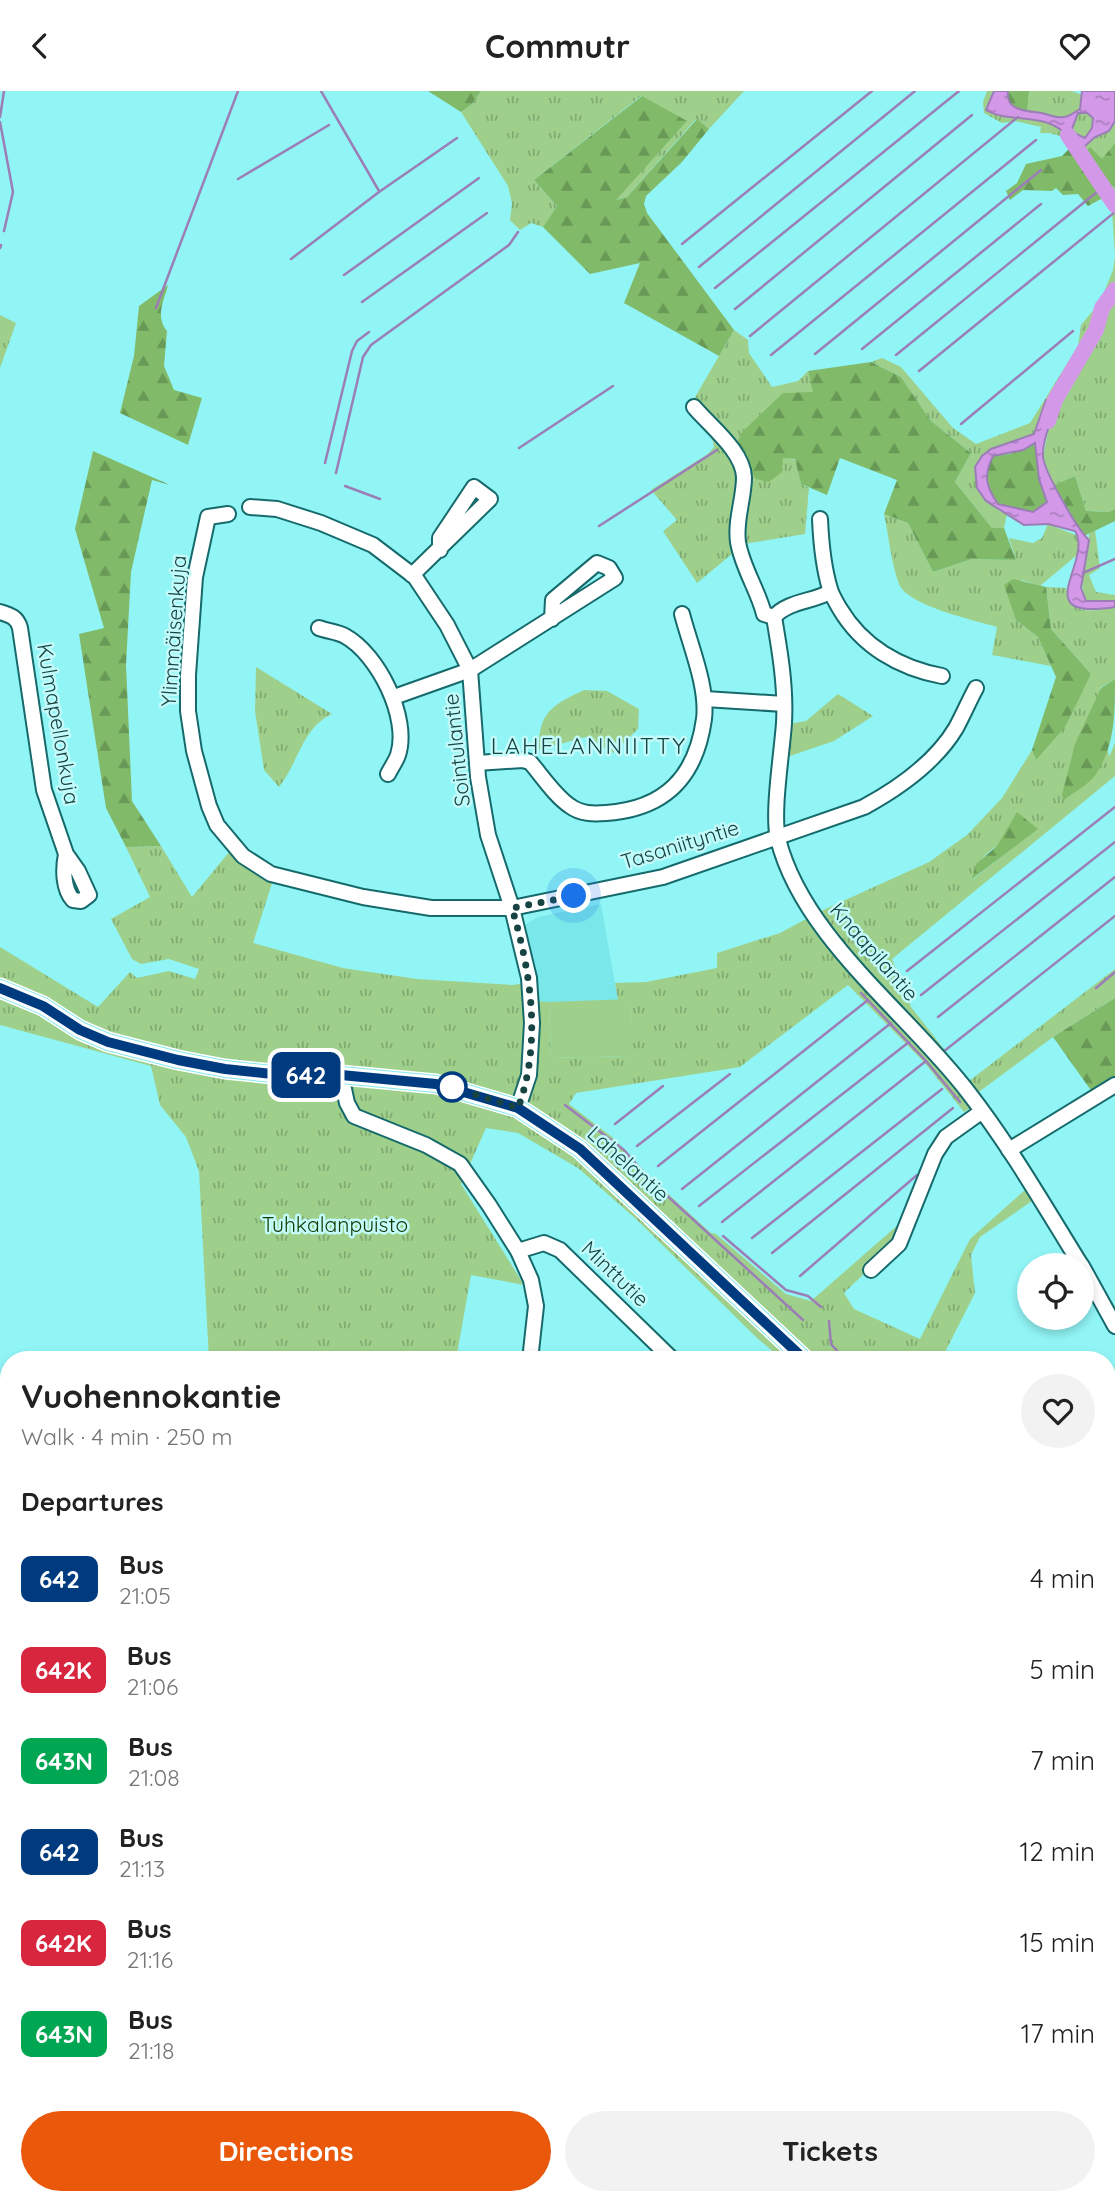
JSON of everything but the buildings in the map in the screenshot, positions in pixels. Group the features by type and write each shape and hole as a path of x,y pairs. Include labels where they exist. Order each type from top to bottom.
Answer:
{"main road":[{"name":"Lahelantie","path":"5,993 43,1006 80,1030 108,1042 178,1060 272,1074 341,1075 436,1084 518,1108 580,1149 795,1351"}],"street":[{"path":"694,407 732,447 742,466 744,477 737,527 738,544 764,614 774,617 782,608 822,597 830,592"},
{"name":"Sointulantie","path":"250,507 278,509 321,523 373,545 412,575 447,625 470,670 477,763 488,835 512,908 529,978 532,1023 528,1075 518,1108"},
{"name":"Ylimmäisenkuja","path":"228,513 208,517 195,577 188,675 188,711 194,751 217,825 243,856 281,878 363,897 431,908 512,908"},
{"path":"820,519 821,550 830,592 845,617 868,644 897,663 942,676"},
{"path":"412,575 440,550"},
{"path":"394,697 470,670 552,619 615,578 609,568 597,563 553,600 552,619"},
{"name":"Kulmapellonkuja","path":"0,612 12,616 18,621 20,628 44,790 66,854"},
{"path":"477,763 523,759 530,762 570,807 587,814 646,807 686,775 694,761 704,719 705,698 682,614"},
{"name":"Knaapilantie","path":"774,617 782,663 784,704 778,837 804,901 839,948 927,1042 969,1093 1009,1150 1073,1253"},
{"path":"319,628 345,636 362,650 394,697 400,736 398,754 388,774"},
{"name":"Tasaniityntie","path":"512,908 663,877 864,807 895,791 922,768 954,730 976,688"},
{"path":"705,698 784,704"},
{"path":"341,1075 347,1103 354,1116 426,1145 460,1164 518,1251 531,1280 536,1306 531,1351"},
{"path":"1009,1150 1115,1085"},
{"path":"871,1271 899,1244 935,1154 946,1137 981,1111"},
{"name":"Minttutie","path":"518,1251 544,1243 560,1250 664,1351"},
{"name":"Knaapilantie","path":"1094,1282 1110,1304 1115,1326"}],"shaded area":[{"path":"601,904 618,1000 539,1003 536,1001 523,926 538,917"}],"green space":[{"path":"428,91 481,91 472,104 461,112"},
{"path":"481,91 744,91 709,129 696,119 627,197 615,200 686,121 641,96 534,180 557,206 543,227 531,223 520,230 510,220 512,203 508,186 461,112 472,104"},
{"path":"987,91 1008,91 1007,98 1027,112 1029,91 1072,91 1101,102 1115,104 1115,143 1102,160 1077,158 1064,137 1040,133 1041,127 1015,121 1002,123 984,113 983,102"},
{"path":"1008,91 1029,91 1027,113 1009,110"},
{"path":"642,96 687,121 616,200 627,197 697,119 709,129 682,162 646,196 644,204 647,213 734,330 719,356 624,303 640,263 590,274 543,227 557,206 534,180"},
{"path":"1115,143 1115,188 1113,186 1101,199 1088,206 1078,194 1063,195 1056,188 1052,191 1023,190 1010,200 1006,191 1017,183 1026,164 1062,156 1070,148 1078,158 1090,147 1102,159"},
{"path":"1114,186 1115,256 1112,211 1101,199"},
{"path":"1115,256 1115,509 1109,512 1086,511 1075,476 1054,485 1043,458 1048,431 1058,403 1046,400 1034,434 993,448 975,467 999,511 1007,514 1004,528 992,528 955,482 971,453 931,421 901,377 871,362 882,358 901,367 953,428 976,444 1030,423 1078,346 1081,325 1100,302 1113,270"},
{"path":"168,285 161,314 167,331 164,366 174,390 202,398 188,445 120,413 134,356 139,306"},
{"path":"0,315 16,323 0,368"},
{"path":"734,330 748,340 749,353 772,387 798,381 808,371 814,392 783,457 796,460 801,484 809,488 805,534 744,544 697,583 663,531 677,520 651,490 708,454 714,447 712,437 687,411"},
{"path":"871,362 901,377 931,421 971,453 955,482 992,528 1004,528 1016,560 972,559 933,572 908,523 884,514 897,480 840,458 827,495 801,484 795,459 783,458 782,472 769,482 756,479 735,448 742,432 783,393 813,392 808,371"},
{"path":"1035,443 1039,479 1047,502 1033,512 998,504 991,492 987,475 993,456 1010,454"},
{"path":"93,451 170,485 152,480 131,572 126,665 132,801 161,846 126,847 106,808 79,634 104,628 75,529"},
{"path":"1075,476 1086,511 1109,512 1115,509 1115,521 1084,536 1054,485"},
{"path":"884,514 908,523 933,572 972,559 1016,560 1009,538 1033,543 1042,538 1048,524 1078,536 1077,555 1040,586 1021,580 1016,620 1038,637 1051,666 992,655 997,627 943,611 905,592 899,584 894,567"},
{"path":"1095,530 1100,568 1089,575 1096,592 1115,595 1115,601 1086,601 1084,594 1083,577 1089,534"},
{"path":"1013,579 1046,587 1051,629 1091,674 1065,727 1036,760 1032,750 1056,677 1038,637 1016,620 1004,585"},
{"name":"Tuhkalanpuisto","path":"1046,587 1066,588 1074,604 1084,610 1115,607 1115,679 1100,688 1109,757 1115,743 1115,776 892,959 911,1007 969,1081 1115,969 1115,998 1053,1037 976,1094 977,1104 964,1112 924,1062 848,985 740,1067 576,1093 569,1104 612,1137 656,1183 711,1233 716,1234 786,1294 811,1301 899,1224 891,1248 844,1293 854,1309 920,1339 970,1239 1026,1189 1032,1201 980,1237 971,1255 975,1293 946,1351 772,1351 636,1219 578,1168 518,1133 486,1128 461,1184 524,1285 471,1275 458,1351 209,1351 199,1171 186,1137 160,1105 151,1066 0,1025 0,947 98,1007 130,972 137,978 169,971 195,979 199,969 169,959 141,964 132,959 111,919 150,897 126,847 161,846 192,897 230,851 273,880 253,943 343,968 417,979 512,985 534,982 536,1001 549,1002 551,1058 632,1056 631,1000 618,1000 615,983 646,982 717,968 717,953 780,933 821,911 929,862 967,835 1002,798 1032,750 1036,760 1091,674 1051,629","holes":["1037,829 973,879 976,868 997,846"]},
{"path":"256,667 332,714 322,720 307,737 279,787 264,770 255,711"},
{"path":"1115,679 1110,743 1101,766 1094,777 1064,800 1062,795 1075,744 1101,688"},
{"path":"584,690 607,691 639,709 638,729 613,753 585,737 539,750 541,727 549,712"},
{"path":"838,694 873,716 834,741 787,757 789,724 806,721"},
{"path":"1017,812 1038,829 972,879 976,864 997,846"},
{"path":"1115,998 1115,1085 1095,1096 1053,1037"},
{"path":"631,999 633,1056 551,1058 549,1002"}],"water":[{"path":"994,91 1008,91 1010,103 1018,109 1055,117 1068,116 1080,109 1082,91 1115,91 1115,121 1109,131 1095,137 1077,153 1063,132 1053,125 986,110","holes":["1078,113 1087,113 1093,118 1092,128 1085,138 1074,133 1072,129"]},
{"path":"1046,400 1058,403 1044,444 1045,465 1062,500 1089,540 1081,588 1086,601 1115,601 1115,607 1088,609 1073,605 1068,597 1068,586 1077,558 1075,531 1048,524 1024,525 986,501 977,488 975,467 982,456 991,449 1034,434","holes":["1035,443 1039,479 1047,502 1033,512 998,504 989,487 987,475 993,456 1023,450"]}],"waterway":[{"path":"0,117 4,91"},
{"path":"156,308 238,91"},
{"path":"321,91 379,191"},
{"path":"682,244 872,91"},
{"path":"699,267 915,91"},
{"path":"715,288 959,91"},
{"path":"735,309 972,115"},
{"path":"750,336 1018,117"},
{"path":"0,122 13,192 4,231"},
{"path":"238,179 329,125"},
{"path":"1068,135 1115,205"},
{"path":"291,259 379,192 457,138"},
{"path":"771,355 1036,140"},
{"path":"815,354 1041,170"},
{"path":"344,275 479,178"},
{"path":"896,355 1103,187"},
{"path":"862,349 1041,204"},
{"path":"919,371 1115,212"},
{"path":"362,302 487,213"},
{"path":"336,473 363,357 371,345 509,245 518,232"},
{"path":"1048,421 1055,400 1096,330 1102,308 1115,290"},
{"path":"961,424 1073,331"},
{"path":"325,463 352,351 357,341 369,332"},
{"path":"519,448 613,386"},
{"path":"599,526 717,450"},
{"path":"345,486 380,499"},
{"path":"1083,573 1115,559"},
{"path":"907,971 1115,807"},
{"path":"921,995 1115,842"},
{"path":"938,1017 1115,877"},
{"path":"943,1052 1115,916"},
{"path":"1096,988 1115,972"},
{"path":"861,993 926,1061 960,1102"},
{"path":"658,1166 868,1000"},
{"path":"682,1189 891,1023"},
{"path":"699,1206 909,1042"},
{"path":"722,1222 926,1061"},
{"path":"637,1146 730,1074"},
{"path":"615,1124 663,1086"},
{"path":"752,1238 942,1089"},
{"path":"565,1105 624,1150 652,1182 803,1320"},
{"path":"772,1253 953,1108"},
{"path":"800,1276 917,1175"},
{"path":"723,1236 786,1290 808,1296 821,1307"},
{"path":"829,1321 831,1344 837,1351"}],"bus line":[{"name":"642","path":"0,988 43,1006 80,1030 108,1042 178,1060 272,1074 341,1075 436,1084 518,1108 580,1149 796,1351"}],"district":[{"name":"LAHELANNIITTY","path":"589,746"}],"route":[{"path":"452,1087 518,1108 528,1075 532,1023 529,978 512,908 574,896"}]}
